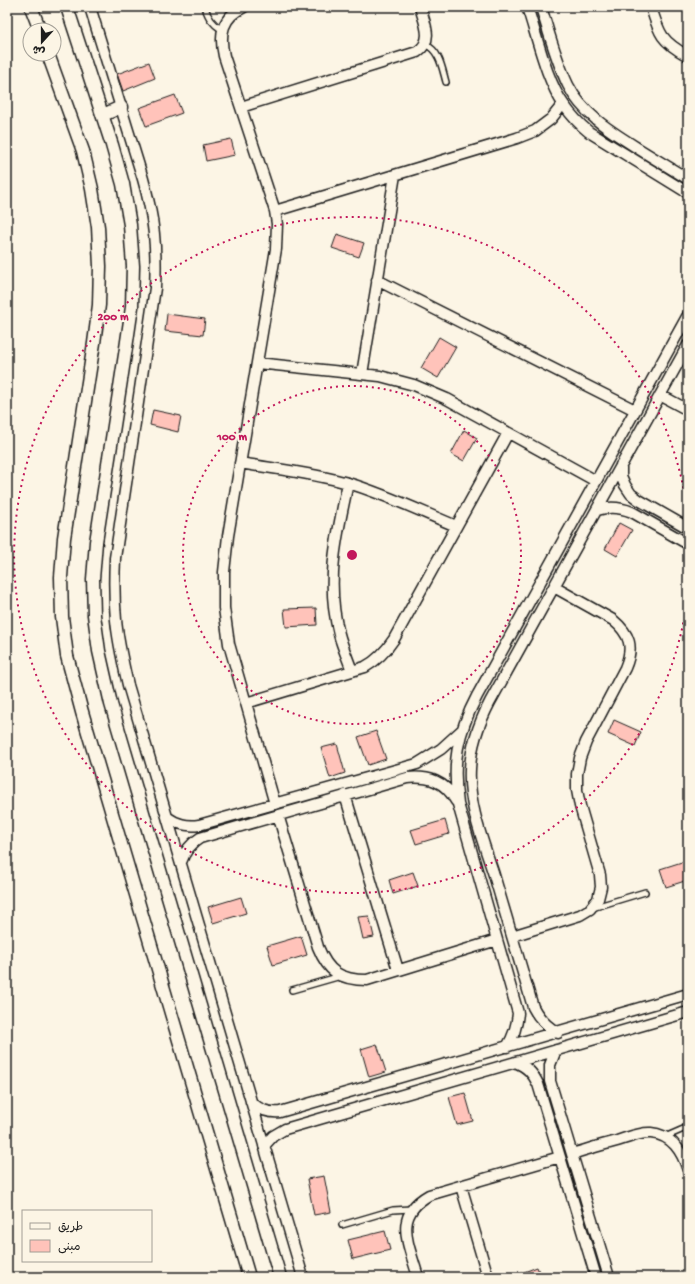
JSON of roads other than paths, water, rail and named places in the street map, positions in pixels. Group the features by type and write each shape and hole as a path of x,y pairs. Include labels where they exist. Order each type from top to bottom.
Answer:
{"street":[{"path":"67,7 103,115 123,184 130,225 133,266 132,307 96,542 93,579 94,615 99,652 111,704 280,1277"},
{"path":"90,7 150,205 156,259 155,288 115,558 114,589 116,622 121,653 128,685 303,1277"},
{"path":"244,7 237,10 228,19 222,30 221,44 277,224 276,249 228,536 224,572 224,608 229,644 275,804"},
{"path":"241,107 422,49 427,38 427,31 420,7"},
{"path":"528,7 551,82 563,104 575,119 589,132 688,193"},
{"path":"541,7 560,67 568,86 580,104 595,119 612,132 688,179"},
{"path":"651,7 658,31 665,41 675,49 688,56"},
{"path":"31,8 37,22"},
{"path":"51,62 83,151 92,189 98,227 100,266 99,305 94,343 64,538 61,585 62,617 67,656 84,719 249,1277"},
{"path":"274,211 517,138 535,131 551,119 563,104"},
{"path":"103,115 121,107"},
{"path":"362,374 395,175"},
{"path":"377,280 635,410"},
{"path":"507,1047 517,1025 518,1013 458,804 455,767 457,748 468,713 477,696 688,316"},
{"path":"558,1032 547,1026 539,1018 533,1007 472,805 470,764 476,734 484,713 688,345"},
{"path":"257,363 362,374 397,380 431,392 596,481"},
{"path":"660,395 688,410"},
{"path":"246,703 365,667 382,655 388,647 508,433"},
{"path":"240,464 310,474 348,483 384,496 456,526"},
{"path":"621,465 621,476 631,494 688,528"},
{"path":"348,483 336,538 332,586 334,611 339,634 352,671"},
{"path":"596,510 615,507 624,509 632,512 688,544"},
{"path":"512,936 580,915 590,909 598,899 601,887 600,875 580,806 577,790 577,774 580,758 586,742 629,658 630,647 627,636 622,627 613,620 554,587"},
{"path":"167,817 179,824 192,826 417,764 441,749 462,730"},
{"path":"181,862 186,851 200,838 407,778 419,777 431,779 443,785 452,793 458,804"},
{"path":"346,796 398,970"},
{"path":"278,815 318,947 323,959 331,969 342,976 354,980 367,980 497,940"},
{"path":"251,1102 264,1111 280,1112 688,994"},
{"path":"264,1146 273,1136 285,1129 688,1012"},
{"path":"556,1050 550,1065 550,1081 609,1277"},
{"path":"515,1062 523,1065 534,1077 596,1277"},
{"path":"572,1154 635,1135 650,1133 664,1137 676,1145 684,1158 688,1170"},
{"path":"418,1277 406,1231 407,1220 411,1209 419,1200 429,1195 560,1157"},
{"path":"461,1186 488,1277"}],"lane":[{"path":"205,7 209,18 215,26 222,30"},
{"path":"425,44 430,46 438,54 446,82"},
{"path":"590,909 645,892"},
{"path":"292,990 342,976"},
{"path":"664,1137 688,1127"},
{"path":"342,1225 393,1210 411,1209"}]}
